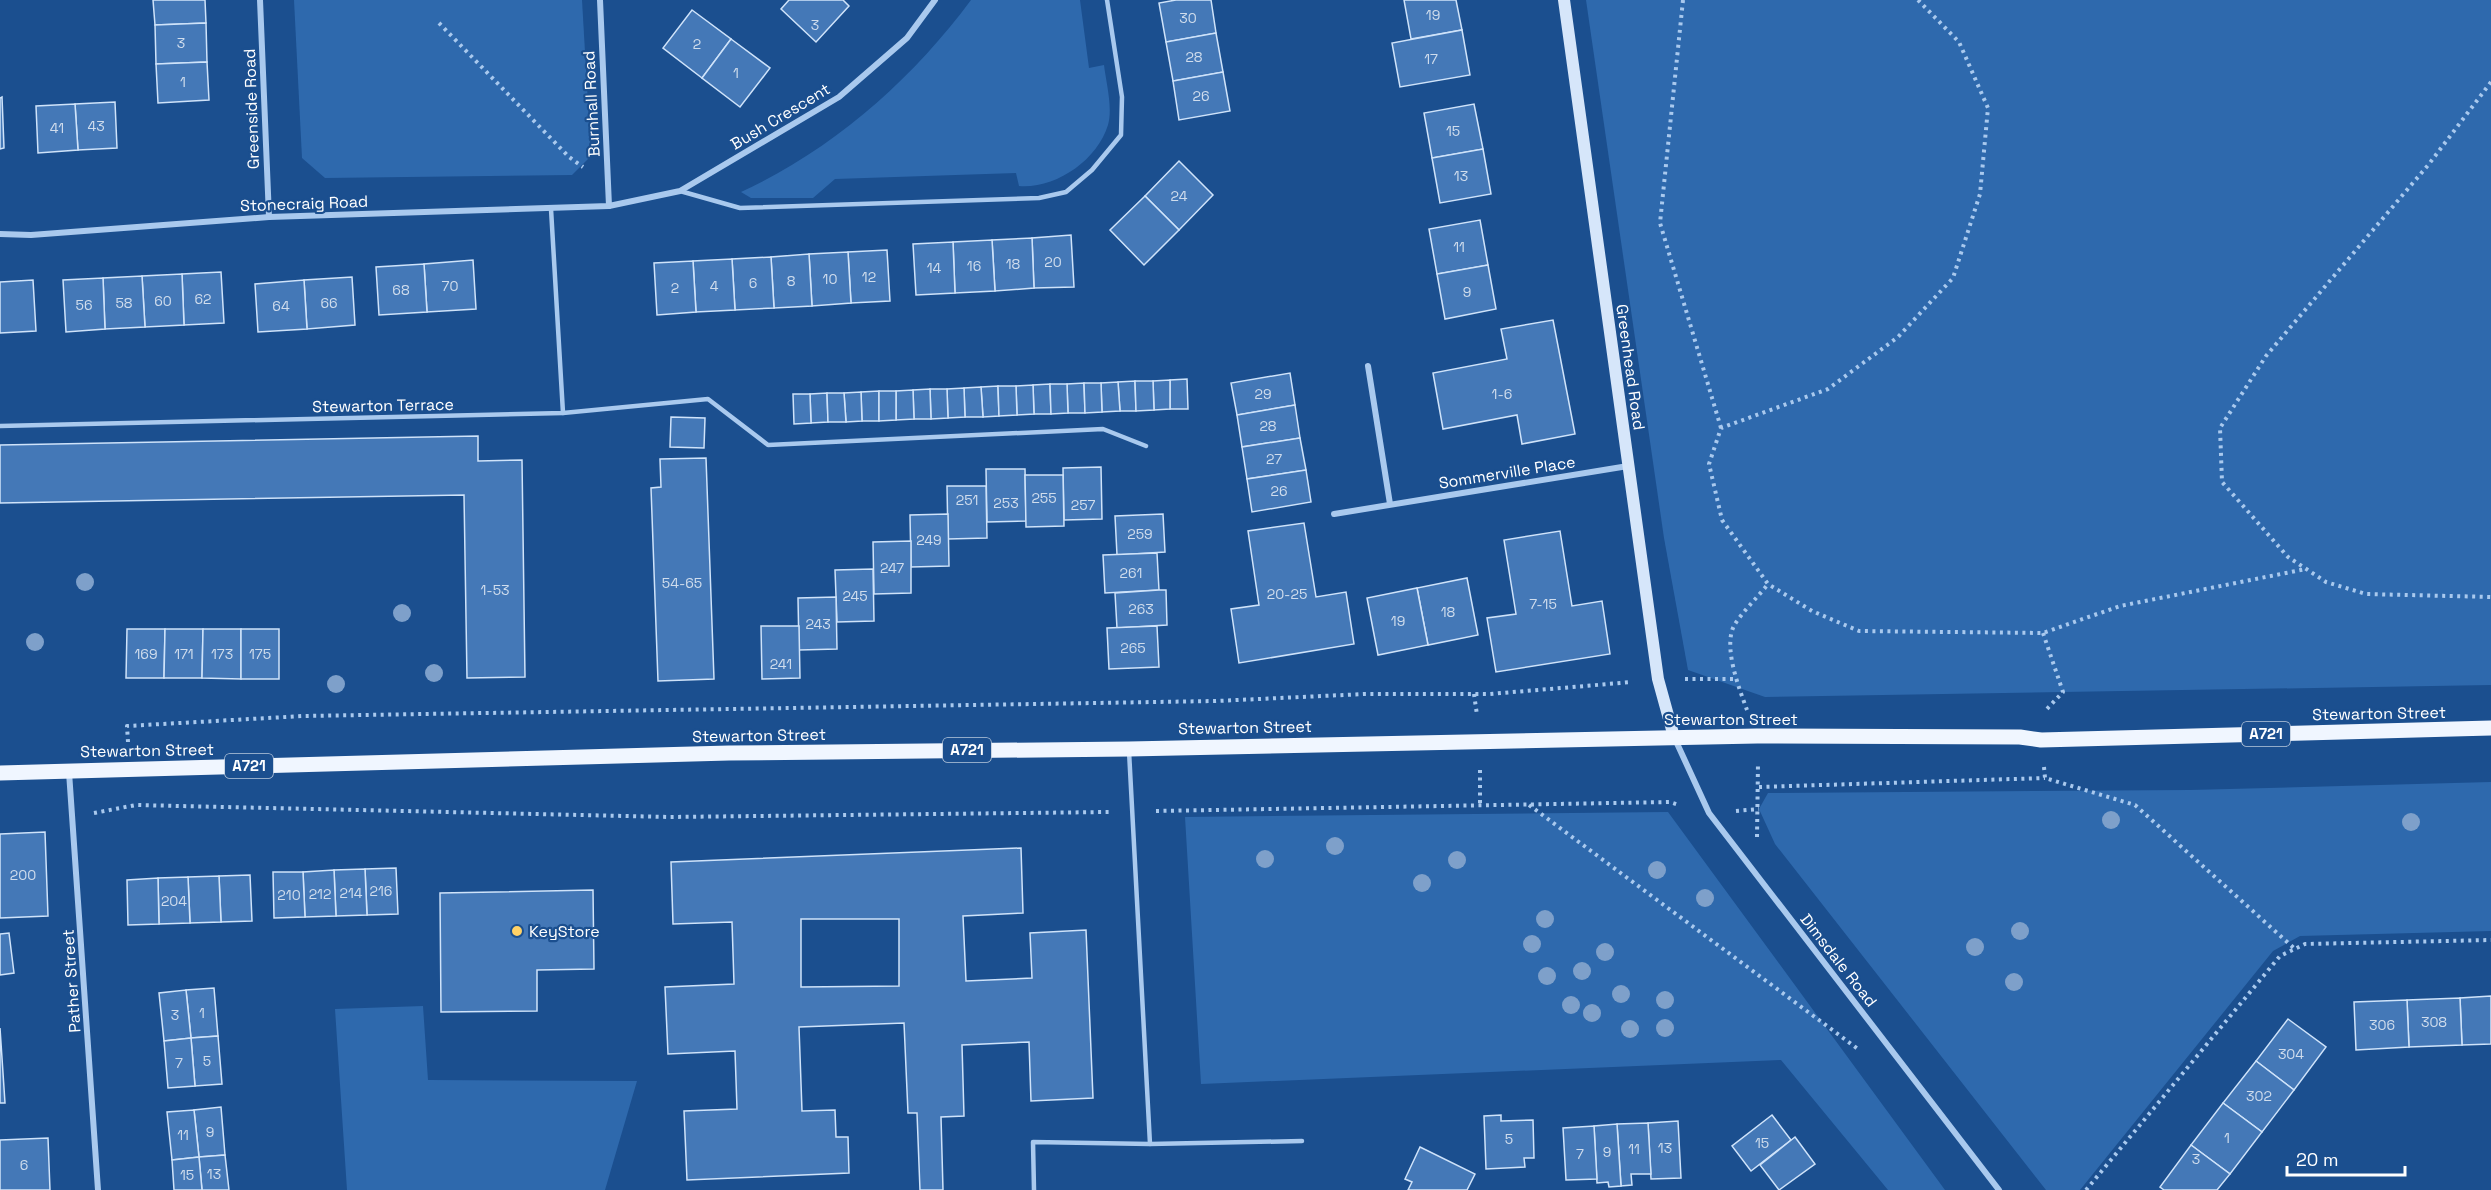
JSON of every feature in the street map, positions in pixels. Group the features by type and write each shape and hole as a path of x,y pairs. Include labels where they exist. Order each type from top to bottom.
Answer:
{"main road":[{"name":"Stewarton Street","path":"0,773 729,753 1674,737 2020,737 2041,740 2491,728"}],"street":[{"name":"Greenside Road","path":"260,0 269,217"},
{"name":"Burnhall Road","path":"600,0 609,206"},
{"name":"Bush Crescent","path":"609,206 680,191 839,97 907,38 935,0"},
{"name":"Greenhead Road","path":"1564,0 1658,680 1674,737"},
{"name":"Stonecraig Road","path":"0,234 31,235 269,217 609,206"},
{"path":"1368,366 1390,504"},
{"name":"Sommerville Place","path":"1334,514 1628,466"},
{"name":"Dimsdale Road","path":"1674,737 1709,813 1999,1190"},
{"name":"Pather Street","path":"69,770 98,1190"}],"lane":[{"path":"680,191 740,208 1039,198 1066,192 1092,170 1120,135 1122,97 1107,0"},
{"path":"551,209 563,413"},
{"name":"Stewarton Terrace","path":"0,426 563,413 708,399 768,445 1102,429 1146,446"},
{"path":"1129,748 1150,1144"},
{"path":"1034,1190 1033,1142 1150,1144 1302,1141"}],"path":[{"path":"1683,0 1660,223 1721,428 1709,464 1722,520 1768,584 1812,611 1859,631 2043,633 2120,606 2306,569"},
{"path":"1721,428 1828,388 1899,337 1953,278 1980,194 1988,108 1959,42 1918,0"},
{"path":"439,23 569,157 608,185"},
{"path":"2491,82 2429,164 2266,356 2220,428 2222,482 2288,557 2326,582 2366,594 2491,597"},
{"path":"2043,633 2063,692"},
{"path":"136,805 127,726 139,725 303,716 1204,702 1365,694 1490,694 1658,680 1736,679"},
{"path":"2041,740 2045,778"},
{"path":"1759,787 2045,778 2135,805 2295,949"},
{"path":"72,816 136,805 670,817 1133,812 1670,802 1709,813 1759,809"},
{"path":"1528,805 1859,1050"},
{"path":"2086,1190 2280,956 2305,944 2491,940"}],"shaded area":[{"path":"294,0 582,0 591,156 572,175 325,178 302,158"},
{"path":"971,0 1080,0 1089,68 1104,65 1110,111 1108,125 1102,138 1095,150 1084,161 1060,178 1033,186 1019,186 1016,173 835,179 813,198 751,198 741,192 807,156 868,111 923,58"},
{"path":"1586,0 2491,0 2491,685 1765,697 1688,670 1664,538"},
{"path":"2491,782 2491,931 2300,936 2273,951 2080,1190 2046,1190 1775,844 1759,809 1768,793 2190,790"},
{"path":"1668,812 1945,1190 1888,1190 1781,1060 1201,1084 1185,817"},
{"path":"423,1006 428,1080 637,1081 605,1190 347,1190 335,1009"}],"building":[{"path":"153,0 205,0 206,23 155,25"},
{"path":"789,0 843,0 849,6 816,42 781,9"},
{"path":"1176,0 1211,0 1216,33 1166,42 1159,3"},
{"path":"1404,0 1456,0 1462,30 1411,39"},
{"path":"692,10 731,39 702,78 663,48"},
{"path":"206,23 207,62 156,64 155,25"},
{"path":"1462,30 1470,75 1400,87 1392,43"},
{"path":"1216,33 1223,72 1173,81 1166,42"},
{"path":"731,39 770,68 740,107 702,78"},
{"path":"207,62 209,100 158,103 156,64"},
{"path":"1223,72 1230,111 1179,120 1173,81"},
{"path":"2,97 4,148 0,149 0,98"},
{"path":"115,102 117,148 78,150 75,104"},
{"path":"75,104 78,150 38,153 36,106"},
{"path":"1474,104 1483,149 1432,158 1424,113"},
{"path":"1483,149 1491,194 1440,203 1432,158"},
{"path":"1179,161 1213,195 1179,230 1145,196"},
{"path":"1145,196 1179,230 1144,265 1110,230"},
{"path":"1480,220 1488,265 1437,274 1429,229"},
{"path":"1071,235 1074,287 1034,288 1032,238"},
{"path":"1032,238 1034,288 995,291 992,240"},
{"path":"992,240 995,291 955,293 953,242"},
{"path":"953,242 955,293 916,295 913,244"},
{"path":"887,250 890,301 851,303 848,252"},
{"path":"848,252 851,303 812,306 809,254"},
{"path":"809,254 812,306 774,308 771,257"},
{"path":"771,257 774,308 735,310 732,259"},
{"path":"732,259 735,310 696,312 693,261"},
{"path":"473,260 476,309 427,312 424,264"},
{"path":"693,261 696,312 657,315 654,263"},
{"path":"424,264 427,312 379,315 376,267"},
{"path":"1488,265 1496,309 1445,319 1437,274"},
{"path":"221,272 224,323 184,325 182,274"},
{"path":"182,274 184,325 145,327 142,276"},
{"path":"142,276 145,327 105,329 103,278"},
{"path":"352,277 355,325 307,329 304,280"},
{"path":"103,278 105,329 66,332 63,280"},
{"path":"33,280 36,331 0,333 0,282"},
{"path":"304,280 307,329 258,332 255,284"},
{"path":"1553,320 1575,434 1522,444 1517,415 1443,429 1433,373 1507,359 1501,329"},
{"path":"1290,373 1295,405 1237,415 1231,383"},
{"path":"1187,379 1188,409 1170,409 1170,380"},
{"path":"1170,380 1170,409 1154,410 1153,381"},
{"path":"1135,381 1136,411 1120,411 1118,382"},
{"path":"1135,381 1153,381 1154,410 1136,411"},
{"path":"1118,382 1120,411 1102,412 1101,383"},
{"path":"1084,383 1085,413 1068,413 1067,384"},
{"path":"1084,383 1101,383 1102,412 1085,413"},
{"path":"1050,384 1051,414 1034,414 1033,385"},
{"path":"1050,384 1067,384 1068,413 1051,414"},
{"path":"1033,385 1034,414 1017,415 1016,386"},
{"path":"998,386 999,416 983,417 981,387"},
{"path":"998,386 1016,386 1017,415 999,416"},
{"path":"981,387 983,417 965,417 964,388"},
{"path":"964,388 965,417 948,418 947,389"},
{"path":"930,389 947,389 948,418 931,419"},
{"path":"930,389 931,419 914,419 913,390"},
{"path":"913,390 914,419 896,420 896,391"},
{"path":"879,391 879,421 862,421 861,392"},
{"path":"879,391 896,391 896,420 879,421"},
{"path":"861,392 862,421 846,422 844,393"},
{"path":"827,393 828,422 811,423 810,394"},
{"path":"827,393 844,393 846,422 828,422"},
{"path":"793,394 810,394 811,423 794,424"},
{"path":"1295,405 1300,438 1242,447 1237,415"},
{"path":"671,417 705,418 704,448 670,447"},
{"path":"478,436 478,461 522,460 525,677 467,678 464,495 0,503 0,445"},
{"path":"1300,438 1306,470 1247,479 1242,447"},
{"path":"706,458 714,679 658,681 651,488 661,487 660,459"},
{"path":"1101,467 1102,519 1064,520 1063,468"},
{"path":"986,469 1025,469 1026,521 987,522"},
{"path":"1306,470 1311,502 1252,512 1247,479"},
{"path":"1025,475 1063,475 1064,526 1026,527"},
{"path":"947,486 986,486 987,538 948,539"},
{"path":"948,514 949,566 911,567 910,515"},
{"path":"1163,514 1165,552 1117,555 1115,516"},
{"path":"1304,523 1316,597 1346,592 1354,644 1239,663 1231,609 1259,605 1248,531"},
{"path":"1560,531 1572,606 1602,601 1610,654 1496,672 1487,618 1516,614 1504,540"},
{"path":"911,541 911,593 874,594 873,542"},
{"path":"1157,553 1159,590 1105,593 1103,555"},
{"path":"873,569 874,621 837,622 835,570"},
{"path":"1467,578 1478,635 1428,645 1417,588"},
{"path":"1417,588 1428,645 1378,655 1367,598"},
{"path":"1166,590 1167,625 1117,628 1115,593"},
{"path":"836,597 837,649 799,650 798,598"},
{"path":"761,626 799,626 800,678 762,679"},
{"path":"1157,626 1159,667 1109,669 1107,628"},
{"path":"127,629 165,629 164,678 126,678"},
{"path":"165,629 203,629 202,678 164,678"},
{"path":"203,629 241,629 241,679 202,678"},
{"path":"241,629 279,629 279,679 241,679"},
{"path":"45,832 48,916 0,918 0,834"},
{"path":"1021,848 1023,913 963,916 966,981 1032,978 1030,933 1086,930 1093,1098 1031,1101 1029,1042 962,1045 964,1116 941,1117 943,1190 920,1190 917,1113 908,1113 904,1023 799,1027 802,1111 835,1110 836,1137 848,1137 849,1173 687,1180 684,1111 737,1109 735,1051 668,1054 665,987 734,984 732,922 673,924 671,862","holes":["801,919 899,919 899,986 801,987"]},
{"path":"396,868 398,914 367,915 365,869"},
{"path":"365,869 367,915 336,916 334,870"},
{"path":"334,870 336,916 305,917 303,872"},
{"path":"273,872 303,872 305,917 274,918"},
{"path":"250,875 252,921 221,922 219,876"},
{"path":"219,876 221,922 190,923 188,877"},
{"path":"188,877 190,923 159,924 158,878"},
{"path":"158,878 159,924 128,925 127,880"},
{"name":"KeyStore","path":"593,890 594,969 537,970 537,1011 441,1012 440,893"},
{"path":"9,933 14,973 0,975 0,934"},
{"path":"214,988 218,1036 191,1038 186,990"},
{"path":"186,990 191,1038 164,1041 159,993"},
{"path":"2491,996 2491,1044 2462,1045 2460,998"},
{"path":"2460,998 2462,1045 2409,1047 2407,1000"},
{"path":"2407,1000 2409,1047 2356,1050 2354,1002"},
{"path":"2288,1019 2326,1047 2294,1090 2256,1061"},
{"path":"0,1028 5,1103 0,1103"},
{"path":"218,1036 222,1084 195,1086 191,1038"},
{"path":"191,1038 195,1086 168,1088 164,1041"},
{"path":"2256,1061 2294,1090 2262,1132 2223,1103"},
{"path":"2223,1103 2262,1132 2230,1174 2191,1145"},
{"path":"221,1107 225,1155 199,1157 194,1110"},
{"path":"194,1110 199,1157 172,1160 167,1112"},
{"path":"1501,1115 1501,1121 1533,1120 1534,1158 1524,1158 1525,1167 1486,1169 1484,1116"},
{"path":"1772,1115 1791,1140 1751,1171 1732,1146"},
{"path":"1678,1121 1681,1178 1651,1179 1648,1123"},
{"path":"1648,1123 1651,1174 1631,1174 1632,1185 1621,1186 1617,1124"},
{"path":"1617,1124 1621,1186 1609,1187 1608,1182 1597,1183 1594,1126"},
{"path":"1594,1126 1597,1179 1566,1180 1563,1128"},
{"path":"1795,1137 1815,1164 1779,1190 1760,1165"},
{"path":"48,1138 50,1190 0,1190 0,1140"},
{"path":"2191,1145 2230,1174 2217,1190 2164,1190 2160,1187"},
{"path":"1420,1147 1475,1174 1467,1190 1408,1190 1412,1182 1405,1179"},
{"path":"225,1155 229,1190 202,1190 199,1157"},
{"path":"199,1157 202,1190 174,1190 172,1160"}],"place":[{"name":"KeyStore","path":"517,931"}]}
